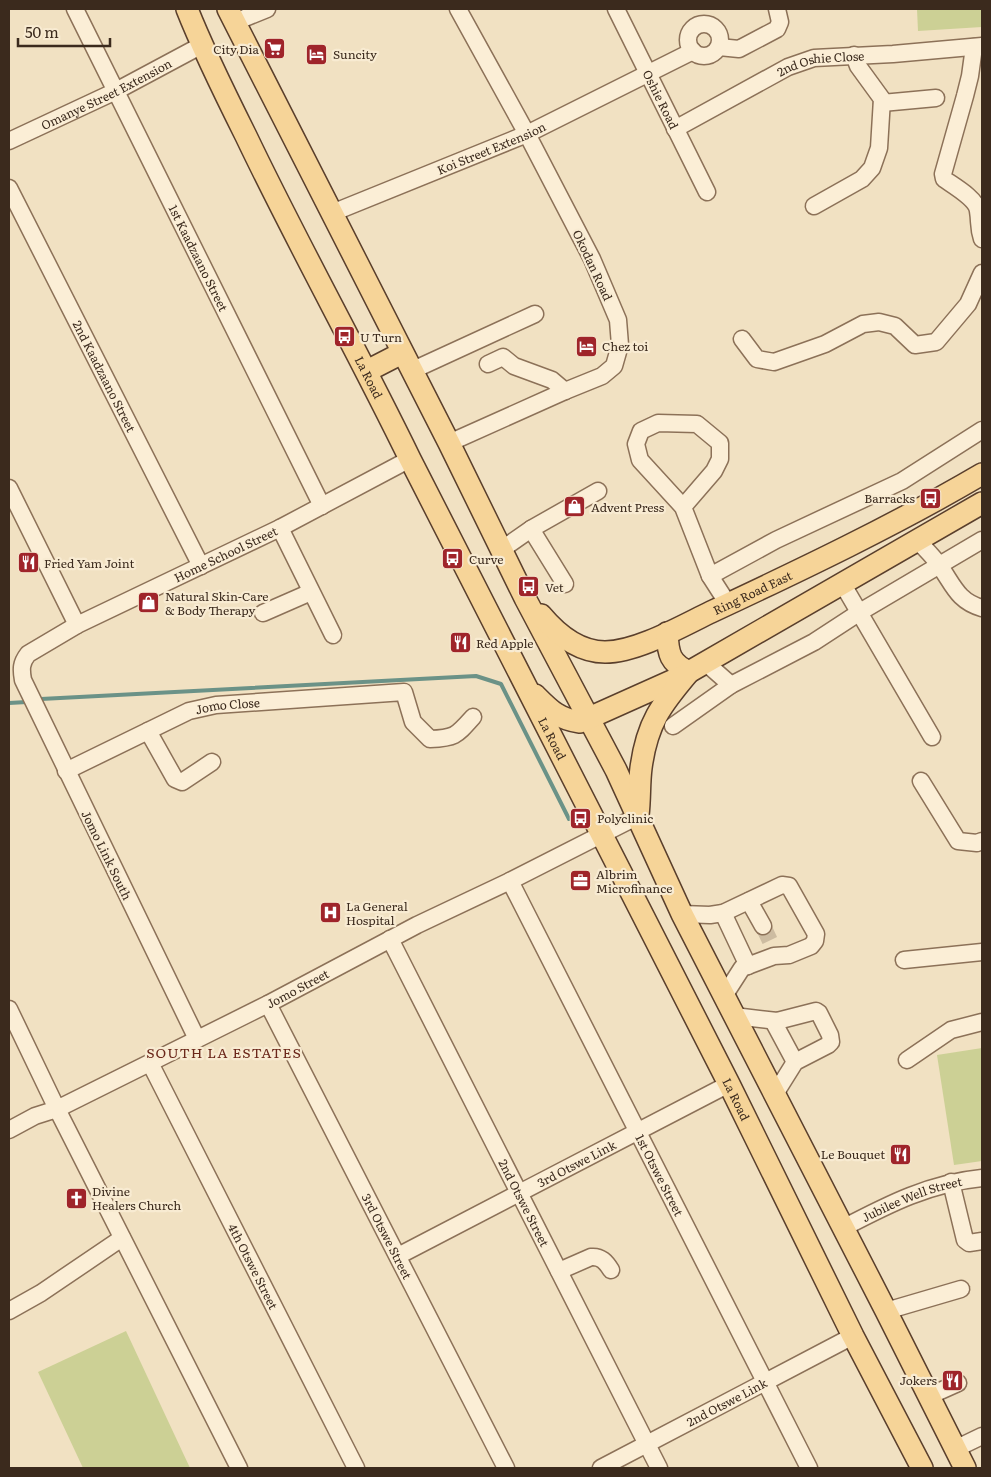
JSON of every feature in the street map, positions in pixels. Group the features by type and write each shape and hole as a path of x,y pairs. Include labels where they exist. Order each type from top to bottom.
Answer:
{"main road":[{"name":"La Road","path":"187,9 202,45 284,214 367,371 729,1084 853,1336 922,1468"},
{"path":"231,15 449,443 525,598 616,770 682,914 965,1468"},
{"path":"367,371 407,362"},
{"name":"Ring Road East","path":"525,598 552,627 584,649 605,652 630,648 667,633 810,566 982,474"},
{"path":"526,687 550,709 566,720 580,722 698,668 982,503"},
{"path":"667,633 667,646 671,658 676,665 698,668"},
{"path":"638,816 641,769 645,745 652,724 664,702 698,668"}],"street":[{"name":"1st Kaadzaano Street","path":"75,9 322,506"},
{"path":"231,15 265,9"},
{"name":"Okodan Road","path":"449,443 602,376 614,366 620,346 618,320 592,259 527,134 458,9"},
{"path":"718,47 739,49 777,29 780,22 777,9"},
{"name":"Oshie Road","path":"620,10 648,75 707,192"},
{"path":"708,24 715,27 719,33 718,47 710,55 704,56 693,51 689,45 688,38 694,26 708,24"},
{"name":"Omanye Street Extension","path":"9,141 116,91 202,45"},
{"path":"978,47 943,174 944,180 977,204 978,226 982,239"},
{"name":"2nd Oshie Close","path":"675,130 802,61 828,56 893,54 978,47"},
{"name":"Koi Street Extension","path":"332,213 527,134 693,51"},
{"path":"814,206 862,179 872,168 879,148 882,103 878,93 858,66 854,55"},
{"path":"882,103 936,98"},
{"name":"2nd Kaadzaano Street","path":"9,188 201,566"},
{"path":"742,339 757,359 774,362 825,344 863,324 879,322 896,326 915,345 929,345 936,342 968,304 982,273"},
{"path":"407,362 535,314"},
{"path":"488,364 503,357 514,366 552,380 565,391"},
{"path":"683,507 714,471 720,459 720,443 697,424 658,423 641,431 636,444 640,460 683,507 710,576 728,604"},
{"path":"710,576 776,540 902,481 982,430"},
{"name":"Home School Street","path":"15,668 28,654 77,625 280,528 410,459"},
{"path":"9,488 77,625"},
{"path":"501,550 532,529 598,491"},
{"path":"280,528 333,635"},
{"path":"532,529 565,584"},
{"path":"673,726 731,685 814,642 860,612 982,540"},
{"path":"918,541 939,565 958,594 971,605 982,608"},
{"path":"842,583 932,737"},
{"path":"263,613 312,592"},
{"name":"Jomo Link South","path":"15,668 23,680 197,1040"},
{"path":"698,668 731,685"},
{"name":"Jomo Close","path":"66,771 189,711 216,706 404,692 413,722 430,739 448,738 457,735 473,717"},
{"path":"148,731 175,779 182,782 212,762"},
{"path":"921,781 958,841 977,843 982,841"},
{"name":"Jomo Street","path":"9,1130 35,1116 57,1109 197,1040 390,939 510,882 638,816"},
{"name":"1st Otswe Street","path":"510,882 809,1468"},
{"path":"682,914 710,915 723,913 782,885 786,885 789,886 816,934 815,942 811,946 789,955 774,949 740,970 724,996"},
{"path":"749,900 763,926"},
{"path":"723,913 748,966"},
{"name":"2nd Otswe Street","path":"390,939 659,1468"},
{"path":"904,960 982,952"},
{"name":"3rd Otswe Street","path":"268,1004 506,1468"},
{"path":"9,1009 57,1109 239,1468"},
{"path":"734,1016 773,1021 816,1011 819,1013 830,1035 830,1042 828,1045 795,1062 775,1094"},
{"path":"773,1021 795,1062"},
{"path":"907,1060 951,1030 982,1022"},
{"name":"4th Otswe Street","path":"150,1063 356,1468"},
{"name":"3rd Otswe Link","path":"398,1256 729,1084"},
{"name":"Jubilee Well Street","path":"844,1228 916,1192 951,1182 982,1178"},
{"path":"951,1182 965,1240 969,1243 982,1241"},
{"path":"9,1311 41,1293 122,1238"},
{"path":"559,1271 591,1257 605,1261 611,1270"},
{"path":"886,1311 961,1289"},
{"name":"2nd Otswe Link","path":"601,1468 853,1336"},
{"path":"929,1396 958,1383"},
{"path":"955,1449 982,1436"}],"green space":[{"path":"917,9 982,9 982,27 918,31"},
{"path":"982,1048 982,1161 954,1165 937,1055"},
{"path":"126,1331 190,1468 83,1468 38,1372"}],"waterway":[{"path":"41,699 476,676 501,684 569,819"},
{"path":"9,703 27,702"}],"tunnel":[{"path":"763,926 771,943"}],"place":[{"name":"City Dia","path":"275,49"},
{"name":"Suncity","path":"317,54"},
{"name":"U Turn","path":"344,337"},
{"name":"Chez toi","path":"586,346"},
{"name":"Barracks","path":"931,498"},
{"name":"Advent Press","path":"575,507"},
{"name":"Curve","path":"453,559"},
{"name":"Fried Yam Joint","path":"28,563"},
{"name":"Vet","path":"529,587"},
{"name":"Natural Skin-Care & Body Therapy","path":"149,603"},
{"name":"Red Apple","path":"460,643"},
{"name":"Polyclinic","path":"581,818"},
{"name":"Albrim Microfinance","path":"580,881"},
{"name":"La General Hospital","path":"330,913"},
{"name":"Le Bouquet","path":"901,1154"},
{"name":"Divine Healers Church","path":"76,1198"},
{"name":"Jokers","path":"953,1380"}],"district":[{"name":"SOUTH LA ESTATES","path":"224,1052"}]}
